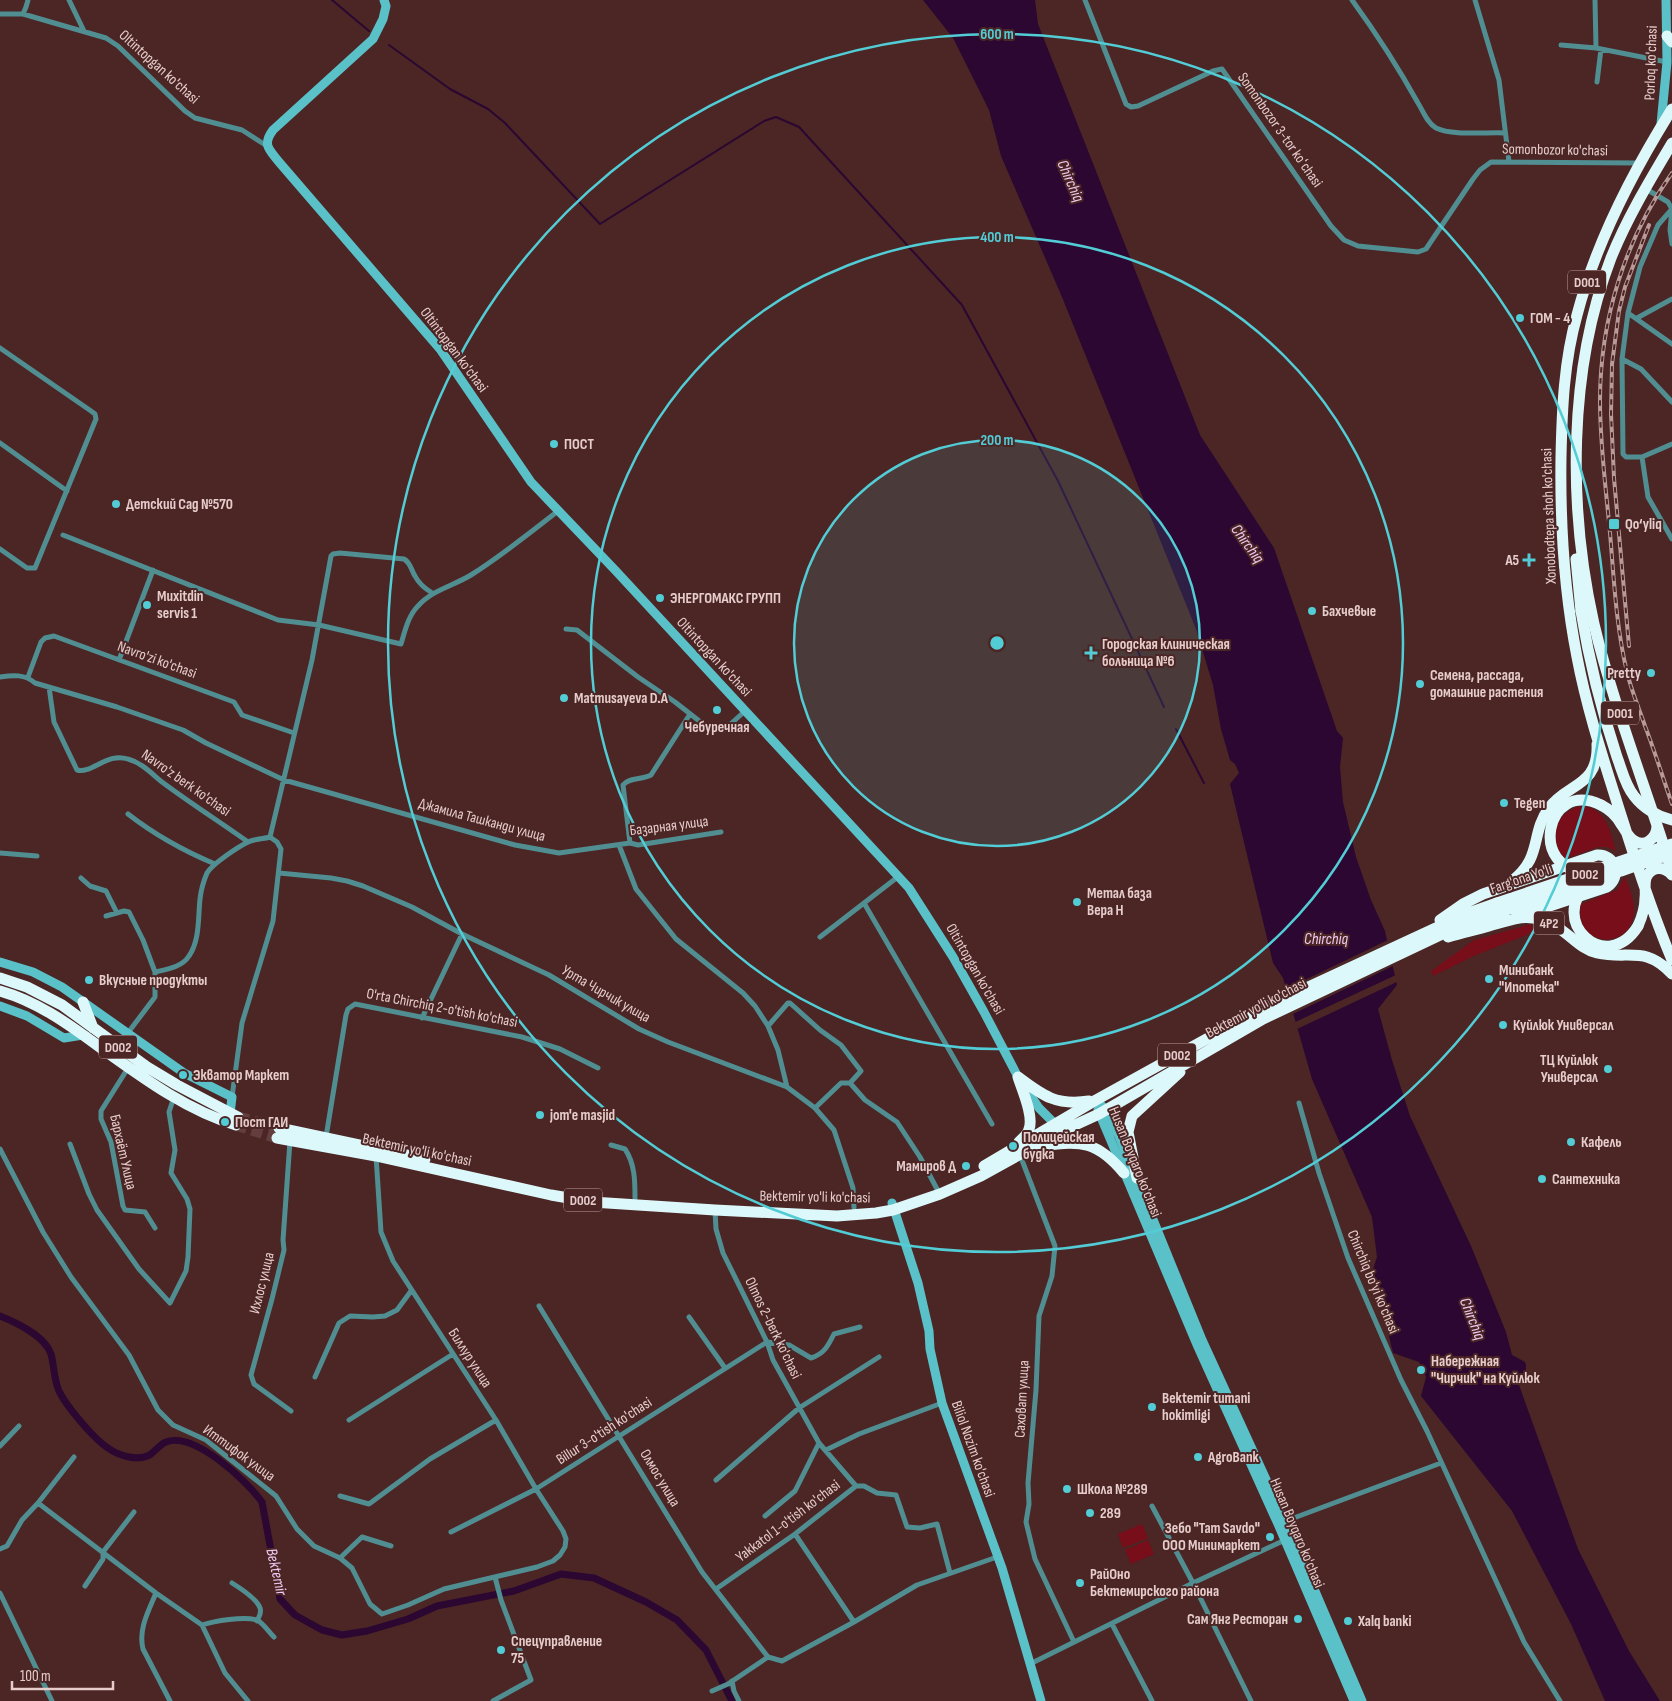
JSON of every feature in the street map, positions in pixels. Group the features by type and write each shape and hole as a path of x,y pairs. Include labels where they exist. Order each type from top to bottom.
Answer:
{"highway":[{"name":"Xonobodtepa shoh ko'chasi","path":"1672,109 1640,163 1616,209 1589,273 1572,336 1563,397 1561,480 1568,605 1577,658 1594,730 1656,920 1672,960"},
{"name":"Xonobodtepa shoh ko'chasi","path":"1672,143 1623,230 1611,258 1593,317 1580,393 1577,451 1577,499 1583,564 1594,625 1634,760 1672,874"},
{"path":"1577,499 1576,568 1581,611 1588,650 1602,706 1627,783 1634,796 1644,806 1672,820"},
{"path":"1501,888 1518,877 1529,864 1541,824 1549,807 1558,798 1579,785 1590,772 1595,761 1597,749 1594,730"},
{"path":"1657,825 1655,836 1646,842 1635,842 1627,834 1616,816 1600,805 1577,800 1566,805 1556,814 1549,832 1552,849 1562,863 1576,870 1595,875 1582,891 1575,908 1576,923 1584,937 1600,945 1613,945 1626,940 1638,926 1644,907 1647,876 1656,869 1666,870 1672,874"},
{"name":"Farg'ona Yo'li","path":"1595,875 1672,844"},
{"name":"Farg'ona Yo'li","path":"1413,943 1466,914 1499,907 1595,875 1672,854"},
{"path":"1413,943 1463,904 1483,894 1596,855 1608,857 1614,864 1616,870 1614,879 1607,887 1516,918"},
{"name":"4P2","path":"1413,943 1516,918 1534,918 1551,924 1582,946 1594,952 1649,957 1663,965 1672,974"},
{"name":"Bektemir yo'li ko'chasi","path":"1261,1014 1198,1056 1102,1112 1059,1128 1017,1151 937,1189 892,1206 834,1209 777,1207 594,1195 553,1188 378,1148 326,1138 278,1133 290,1140 376,1156 551,1195 592,1202 837,1216 861,1215 940,1194 966,1183 1017,1151 1032,1148 1059,1128 1096,1100 1261,1014 1413,943"},
{"name":"D002","path":"0,978 27,987 62,1005 118,1047 234,1119"},
{"name":"D002","path":"0,991 39,1007 83,1035 129,1068 199,1110 234,1119"},
{"path":"83,1002 93,1028"},
{"path":"1136,1178 1128,1132 1132,1116 1198,1056"},
{"path":"1018,1077 1040,1094 1056,1101 1075,1103 1096,1100"},
{"path":"1017,1151 1028,1132 1030,1123 1029,1112 1018,1077"},
{"path":"1032,1148 1060,1142 1086,1144 1104,1152 1124,1173"}],"street":[{"path":"22,14 28,0"},
{"path":"69,0 84,31"},
{"path":"267,146 267,139 273,130 373,39 380,30 384,19 386,6 384,0"},
{"name":"Somonbozor 3-tor koʻchasi","path":"1084,0 1126,104 1131,107 1138,106 1213,71 1222,69 1321,211"},
{"path":"1352,0 1376,33 1428,120 1435,127 1447,131 1504,133"},
{"path":"1475,0 1499,80 1508,162"},
{"path":"1595,0 1598,48 1597,82"},
{"name":"Porloq ko'chasi","path":"1661,127 1669,39 1666,0"},
{"name":"Oltintopgan ko'chasi","path":"0,14 22,14 106,38 118,46 185,111 195,118 242,130 267,146 440,349 531,482 900,876 922,905 953,957 1018,1077 1039,1108 1059,1128"},
{"path":"1561,45 1598,48 1667,62 1672,73"},
{"name":"Somonbozor ko'chasi","path":"1321,211 1337,234 1354,245 1374,249 1422,252 1430,246 1480,170 1492,162 1640,163"},
{"path":"1645,189 1668,202 1672,209 1670,230 1672,244"},
{"path":"1672,209 1658,225 1640,267 1628,313 1622,359 1623,454 1626,457 1642,457 1672,444"},
{"path":"1637,318 1672,299"},
{"path":"1628,313 1672,344"},
{"path":"0,348 95,414 96,419 34,568 26,568 0,549"},
{"path":"1622,359 1641,369 1672,402"},
{"path":"0,444 67,491"},
{"path":"1642,457 1648,497 1672,539"},
{"path":"63,535 278,620 319,625 401,644 409,619 416,608 432,593 470,575 558,511"},
{"path":"270,837 312,660 330,561 334,554 404,559 408,561 414,576 422,586 432,593"},
{"path":"119,660 153,570"},
{"path":"566,629 577,630 712,731 724,730 745,712"},
{"name":"Navro'zi ko'chasi","path":"28,677 41,642 45,638 54,636 234,702 242,715 294,733"},
{"path":"0,677 15,675 28,677 35,683 117,707 183,730 284,780"},
{"name":"Navro'z berk ko'chasi","path":"48,687 54,722 76,770 83,770 116,757 127,758 145,767 161,781 248,842"},
{"path":"630,844 623,786 628,781 651,776 690,714"},
{"name":"Джамила Ташканди улица","path":"284,780 515,845 559,853 619,845"},
{"path":"128,814 150,831 215,864"},
{"name":"Базарная улица","path":"619,845 638,845 721,832"},
{"path":"155,972 174,967 182,963 190,955 199,922 200,898 208,871 215,864 248,842 270,837 277,842 281,849 273,921 242,1023 232,1097 234,1119"},
{"path":"619,845 636,889 665,926 676,939 743,993 755,1006 768,1026 778,1050 787,1087"},
{"path":"0,853 37,856"},
{"name":"Урта Чирчик улица","path":"279,873 347,880 412,907 462,934 549,975 639,1029 668,1042 787,1087 815,1108 834,1130 853,1188 854,1208"},
{"path":"820,937 900,876"},
{"path":"81,878 90,886 106,891 117,913"},
{"path":"864,902 992,1124"},
{"path":"106,916 129,912 155,972 155,997 118,1047"},
{"path":"422,1018 462,934"},
{"path":"0,962 33,972 62,987 184,1073 232,1097"},
{"path":"768,1026 790,1003 820,1030 842,1044 861,1070 850,1083 841,1083 815,1108"},
{"name":"O'rta Chirchiq 2-o'tish ko'chasi","path":"326,1138 348,1009 355,1004 522,1037 560,1049 598,1068"},
{"path":"0,1006 27,1016 64,1038 83,1035"},
{"name":"Бархаёт Улица","path":"129,1068 101,1111 101,1119 111,1142 123,1206 125,1210 145,1212 155,1228"},
{"path":"850,1083 865,1100 896,1122 920,1158 937,1189"},
{"path":"70,1144 97,1210 139,1269 170,1303 186,1271 190,1209 170,1172 175,1150 169,1112 174,1096"},
{"name":"Husan Boyqaro ko'chasi","path":"1096,1100 1136,1178 1202,1340 1362,1701"},
{"name":"Chirchiq bo'yi ko'chasi","path":"1299,1103 1338,1233 1401,1380 1427,1431 1524,1642 1560,1701"},
{"name":"Husan Boyqaro ko'chasi","path":"1102,1112 1124,1173 1198,1347 1282,1522"},
{"name":"Ихлос улица","path":"290,1140 283,1240 284,1250 252,1380 254,1384 291,1411"},
{"path":"611,1145 625,1149 630,1155 635,1180 635,1198"},
{"name":"Иттифок улица","path":"0,1148 43,1232 71,1276 128,1355 158,1410 173,1426 206,1440 276,1496 297,1529 314,1546 340,1558 352,1568 370,1604 382,1614 444,1589 537,1567 553,1561"},
{"name":"Саховат улица","path":"1017,1151 1054,1246 1052,1276 1039,1316 1036,1390 1026,1522 1035,1558 1074,1642"},
{"name":"Биллур улица","path":"376,1156 381,1232 393,1261 496,1420 563,1531 566,1539 565,1547 553,1561"},
{"name":"Biliol Nozim ko'chasi","path":"892,1206 918,1283 942,1403 1002,1568 1040,1701"},
{"name":"Olmos 2-berk ko'chasi","path":"715,1210 716,1229 723,1253 767,1342 773,1360 819,1443 826,1450"},
{"path":"315,1377 339,1323 350,1316 385,1316 397,1310 411,1291"},
{"name":"Олмос улица","path":"538,1306 620,1436 702,1572 768,1657"},
{"path":"689,1317 725,1368"},
{"path":"767,1342 789,1346 811,1358 818,1356 827,1349 834,1334 860,1328"},
{"name":"Billur 3-o'tish ko'chasi","path":"451,1532 536,1489 767,1342"},
{"path":"348,1420 453,1354"},
{"path":"716,1480 799,1408 880,1357"},
{"path":"826,1450 859,1434 942,1403"},
{"path":"340,1496 369,1504 430,1459 496,1420"},
{"path":"0,1446 19,1426"},
{"path":"765,1516 795,1491 819,1443"},
{"name":"Yakkatol 1-o'tish ko'chasi","path":"716,1589 795,1534 856,1486 826,1450"},
{"path":"0,1548 6,1546 22,1520 38,1503 74,1457"},
{"path":"1282,1522 1441,1463"},
{"path":"856,1486 864,1486 877,1493 896,1495 907,1526 920,1528 937,1524 950,1574"},
{"path":"38,1503 202,1625 225,1673 248,1701"},
{"path":"1152,1506 1193,1583 1251,1701"},
{"path":"85,1586 103,1559 103,1552 134,1512"},
{"path":"795,1534 854,1622"},
{"path":"340,1558 362,1537 391,1546"},
{"path":"1030,1664 1193,1583 1289,1538"},
{"name":"Husan Boyqaro ko'chasi","path":"1289,1538 1354,1701"},
{"path":"712,1691 730,1682 768,1657 782,1661 917,1585 997,1557"},
{"path":"493,1701 531,1680 500,1600 495,1577"},
{"path":"232,1583 246,1592 259,1605 261,1613 257,1620"},
{"path":"156,1592 140,1640 170,1701"},
{"path":"0,1593 2,1601 52,1701"},
{"path":"202,1625 212,1622 243,1619 257,1620 274,1636"},
{"path":"1112,1624 1152,1701"},
{"path":"730,1682 739,1701"}],"shaded area":[{"path":"1580,806 1589,807 1601,815 1609,828 1616,851 1607,847 1598,847 1565,859 1557,844 1556,828 1564,815"},
{"path":"1624,878 1626,878 1634,903 1634,912 1630,925 1623,934 1614,939 1603,939 1593,936 1585,929 1581,918 1581,904 1617,890"},
{"path":"1531,924 1534,932 1476,955 1433,976 1431,971 1474,940"},
{"path":"1142,1524 1148,1538 1123,1548 1118,1534"},
{"path":"1148,1540 1154,1554 1131,1564 1125,1550"}],"water":[{"name":"Chirchiq","path":"923,0 1035,0 1038,24 1200,435 1274,548 1337,731 1343,738 1340,767 1343,802 1356,857 1371,900 1385,931 1397,985 1378,1009 1410,1116 1471,1246 1506,1332 1512,1355 1525,1362 1525,1374 1519,1385 1578,1549 1629,1651 1660,1701 1605,1701 1571,1624 1512,1511 1421,1396 1426,1377 1419,1362 1393,1353 1373,1269 1377,1257 1372,1217 1312,1079 1283,978 1273,963 1230,784 1239,773 1235,764 1230,760 1221,729 1213,685 1196,629 1062,297 1001,156 989,110 953,38"}],"pier":[{"path":"1390,939 1395,965 1291,1015 1284,990"},
{"path":"1398,974 1399,981 1295,1030 1293,1023"}],"waterway":[{"path":"332,0 369,31"},
{"path":"389,45 450,89 488,109 505,123 600,224 764,121 776,117 799,127 962,305 1058,481 1164,707"},
{"path":"1176,729 1204,783"},
{"name":"Bektemir","path":"0,1316 29,1330 48,1347 59,1391 74,1413 102,1444 123,1456 135,1458 151,1454 166,1442 178,1441 191,1444 219,1460 245,1482 262,1502 280,1599 295,1615 322,1630 342,1635 367,1631 408,1619 437,1606 514,1591 561,1574 594,1578 646,1602 677,1620 706,1650 732,1701"}],"tunnel":[{"path":"238,1117 279,1128"},
{"path":"236,1125 277,1138"}],"railway":[{"path":"1672,173 1655,198 1641,225 1618,281 1605,340 1600,401 1602,450 1614,585 1623,655 1631,686 1672,804"},
{"path":"1629,646 1614,478 1611,414 1612,364 1619,311 1625,287 1649,225"}],"place":[{"name":"ГОМ - 4","path":"1520,318"},
{"name":"ПОСТ","path":"554,444"},
{"name":"Детский Сад №570","path":"116,504"},
{"name":"Qo‘yliq","path":"1614,524"},
{"name":"А5","path":"1529,560"},
{"name":"ЭНЕРГОМАКС ГРУПП","path":"660,598"},
{"name":"Muxitdin servis 1","path":"147,605"},
{"name":"Бахчевые","path":"1312,611"},
{"name":"Городская клиническая больница №6","path":"1091,653"},
{"name":"Pretty","path":"1651,673"},
{"name":"Семена, рассада, домашние растения","path":"1420,684"},
{"name":"Matmusayeva D.A","path":"564,698"},
{"name":"Чебуречная","path":"717,710"},
{"name":"Tegen","path":"1504,803"},
{"name":"Метал база Вера Н","path":"1077,902"},
{"name":"Минибанк \"Ипотека\"","path":"1489,979"},
{"name":"Вкусные продукты","path":"89,980"},
{"name":"Куйлюк Универсал","path":"1503,1025"},
{"name":"ТЦ Куйлюк Универсал","path":"1608,1069"},
{"name":"Экватор Маркет","path":"183,1075"},
{"name":"jom'e masjid","path":"540,1115"},
{"name":"Пост ГАИ","path":"225,1122"},
{"name":"Кафель","path":"1571,1142"},
{"name":"Полицейская будка","path":"1013,1146"},
{"name":"Мамиров Д","path":"966,1166"},
{"name":"Сантехника","path":"1542,1179"},
{"name":"Набережная \"Чирчик\" на Куйлюк","path":"1421,1370"},
{"name":"Bektemir tumani hokimligi","path":"1152,1407"},
{"name":"AgroBank","path":"1198,1457"},
{"name":"Школа №289","path":"1067,1489"},
{"name":"289","path":"1090,1513"},
{"name":"Зебо \"Tam Savdo\" ООО Минимаркет","path":"1270,1537"},
{"name":"РайОно Бектемирского района","path":"1080,1583"},
{"name":"Сам Янг Ресторан","path":"1298,1619"},
{"name":"Xalq banki","path":"1348,1621"},
{"name":"Спецуправление 75","path":"501,1650"}]}
